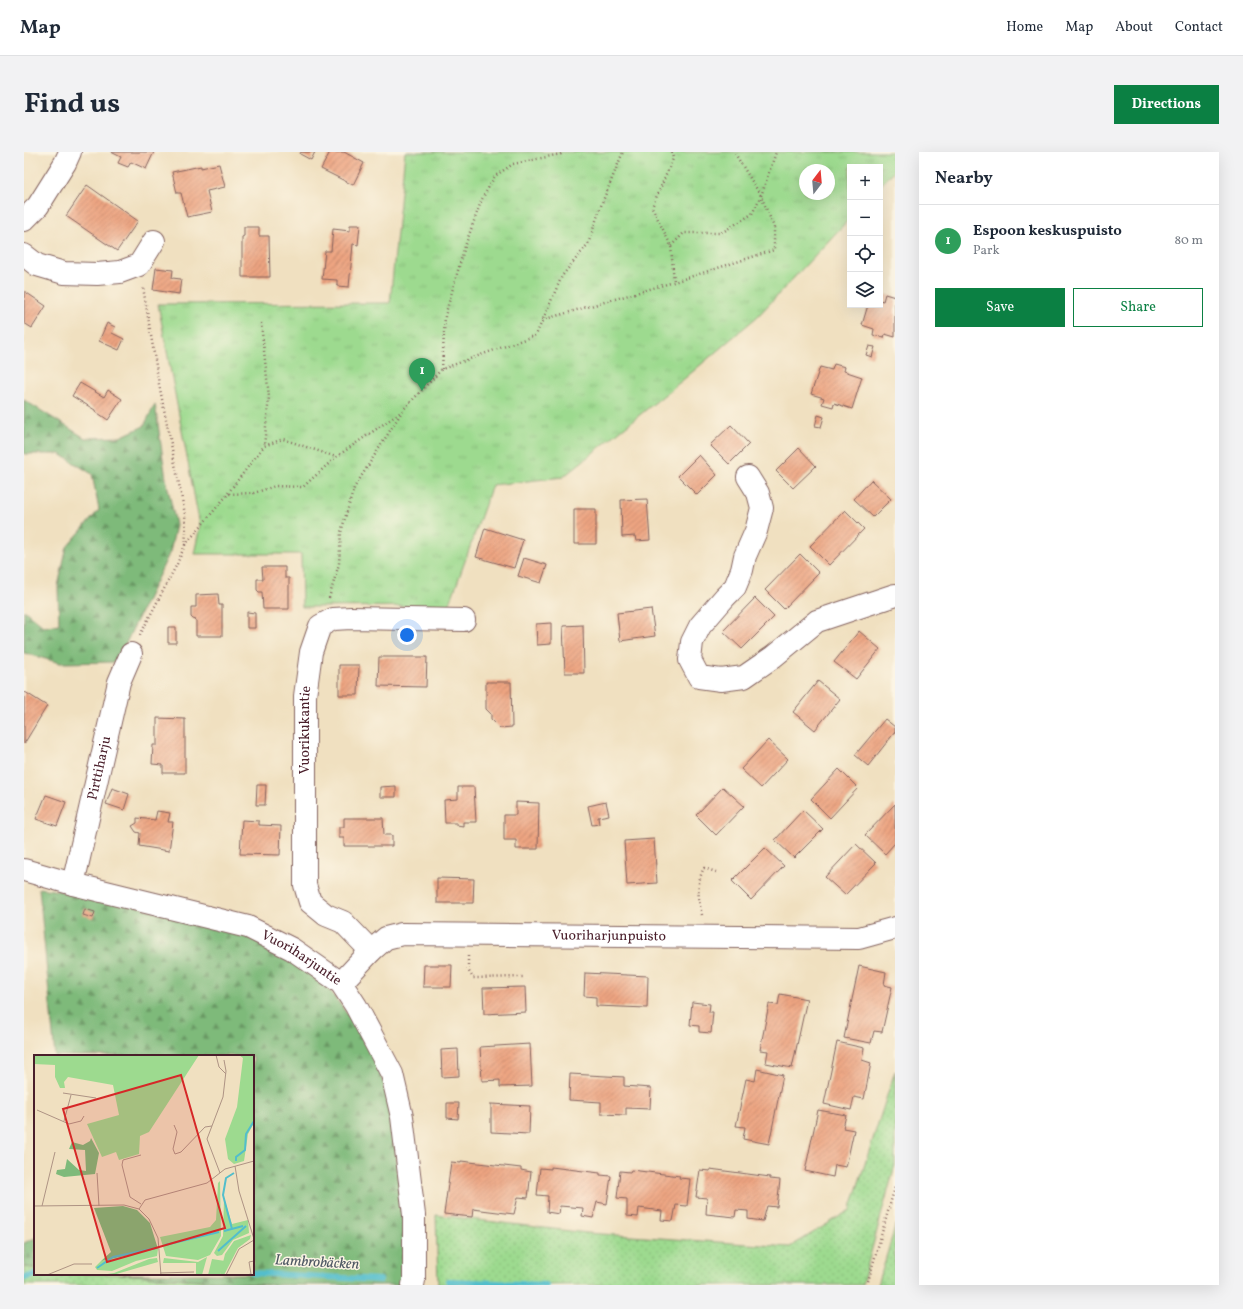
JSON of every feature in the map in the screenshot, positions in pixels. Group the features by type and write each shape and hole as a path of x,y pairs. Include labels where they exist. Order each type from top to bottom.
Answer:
{"street":[{"path":"24,220 38,206 65,163 70,152"},
{"path":"24,255 36,265 64,273 97,274 120,272 139,265 154,241"},
{"path":"748,477 758,493 762,508 756,531 745,556 742,570 735,587 724,597 700,626 692,642 690,660 699,677 721,680 744,677 773,657 817,621 895,595"},
{"path":"320,626 334,619 351,618 464,620"},
{"name":"Vuorikukantie","path":"320,626 311,652 305,696 305,885 310,902 326,915 343,922 371,951"},
{"name":"Pirttiharju","path":"73,884 119,682 131,654"},
{"name":"Vuoriharjuntie","path":"24,870 73,884 248,927 292,949 341,983 356,1006 392,1074 402,1116 414,1215 413,1285"},
{"name":"Vuoriharjunpuisto","path":"341,983 371,951 386,938 402,934 859,938 895,928"}],"path":[{"path":"442,369 445,316 465,246 482,199 495,176 513,164 561,154 563,152"},
{"path":"228,494 254,493 275,486 303,487 336,457 403,410 442,369 536,334 562,276 588,244 602,203 623,152"},
{"path":"672,152 673,159 652,207 671,246 674,282"},
{"path":"542,320 674,282 774,250 774,227 761,196 734,152"},
{"path":"671,246 684,233 721,233 752,214 761,196 776,152"},
{"path":"139,265 158,384 184,514 186,532 185,545"},
{"path":"131,654 177,564 185,545 228,494 264,446 269,397 261,323"},
{"path":"320,626 339,564 341,532 354,488 403,410"},
{"path":"264,446 283,439 336,457"},
{"path":"703,917 699,900 699,877 704,868 716,872"},
{"path":"468,955 468,970 474,978 523,977"},
{"path":"868,1285 895,1187"}],"green space":[{"path":"405,152 895,152 895,170 883,183 883,164 847,164 847,221 758,316 684,379 563,477 492,485 449,606 302,607 301,554 194,554 200,526 158,304 390,303"},
{"path":"24,400 85,438 120,437 144,426 155,404 166,479 176,525 170,552 124,647 115,662 60,663 24,653 24,610 44,627 59,624 58,586 67,547 99,510 92,474 60,454 24,454"},
{"path":"39,888 102,897 242,934 283,954 328,988 367,1041 390,1099 404,1225 404,1267 400,1285 268,1285 133,1275 254,1275 254,1055 55,1055"},
{"path":"895,1071 895,1165 862,1285 438,1285 436,1215 587,1233 790,1247 850,1210"},
{"path":"895,1225 895,1285 878,1285 894,1230"},
{"path":"34,1238 34,1268 24,1267 24,1243"},
{"path":"24,1267 34,1268 34,1275 133,1275 268,1285 24,1285"}],"building":[{"path":"111,152 154,152 146,169 131,162 128,167 118,163 121,157"},
{"path":"301,152 315,152 311,160 300,154"},
{"path":"330,152 344,152 364,163 353,185 321,169"},
{"path":"219,164 225,187 207,191 212,212 187,217 181,193 177,193 172,172"},
{"path":"87,185 138,221 117,251 66,216"},
{"path":"350,225 360,225 358,245 353,244 349,287 337,286 337,280 322,279 325,251 331,251 333,229 350,231"},
{"path":"244,227 259,227 259,236 269,236 270,277 242,277 242,237 244,236"},
{"path":"156,268 173,270 172,278 181,279 179,294 153,290"},
{"path":"24,291 46,306 32,328 24,323"},
{"path":"885,294 895,297 895,337 885,334 884,338 873,335 874,329 862,325 867,308 883,308"},
{"path":"107,323 115,327 112,333 124,339 119,350 99,341"},
{"path":"869,346 875,347 872,357 866,355"},
{"path":"834,364 845,367 844,371 862,377 852,409 834,403 833,407 822,404 824,398 811,394 820,367 832,370"},
{"path":"80,383 104,397 108,390 122,399 108,420 72,396"},
{"path":"818,415 824,417 821,427 815,426"},
{"path":"731,425 749,444 729,464 710,445"},
{"path":"799,448 816,466 793,488 776,471"},
{"path":"699,455 717,475 697,495 678,476"},
{"path":"871,480 891,499 873,517 854,499"},
{"path":"647,499 650,540 636,541 635,536 622,537 621,500"},
{"path":"574,509 596,509 596,544 574,544"},
{"path":"845,510 864,529 829,565 810,546"},
{"path":"485,528 523,540 514,568 476,557"},
{"path":"800,554 819,573 784,609 765,590"},
{"path":"524,558 547,565 541,583 518,576"},
{"path":"262,567 285,567 285,578 289,578 289,609 263,609 262,592 257,590 257,579 263,579"},
{"path":"218,594 219,605 222,605 222,636 196,636 196,620 191,617 191,607 196,607 196,595"},
{"path":"755,598 774,617 742,649 723,631"},
{"path":"651,609 655,636 620,641 617,613"},
{"path":"247,612 255,613 255,628 247,628"},
{"path":"551,623 551,644 537,645 536,624"},
{"path":"583,625 584,673 565,673 563,626"},
{"path":"168,627 176,627 176,643 168,643"},
{"path":"859,631 880,649 856,679 834,662"},
{"path":"379,657 427,657 426,687 378,686"},
{"path":"339,665 359,665 358,695 339,695"},
{"path":"818,681 840,699 815,730 793,712"},
{"path":"486,682 511,682 512,727 500,728 491,719 491,714 486,709"},
{"path":"25,692 47,706 24,744 24,693"},
{"path":"157,718 185,719 185,773 163,773 163,765 152,764 153,745 157,745"},
{"path":"885,719 895,727 895,732 868,766 855,755"},
{"path":"768,740 788,759 761,788 741,769"},
{"path":"839,769 858,788 830,818 811,799"},
{"path":"257,785 266,785 265,805 256,805"},
{"path":"396,786 396,797 380,797 380,787"},
{"path":"458,787 474,787 476,822 463,822 463,826 457,825 457,823 445,823 444,800 458,799"},
{"path":"723,787 744,806 716,835 696,815"},
{"path":"112,788 129,794 124,810 106,804"},
{"path":"46,795 66,802 57,826 36,819"},
{"path":"516,802 539,803 538,849 516,849 516,840 504,840 504,815 516,815"},
{"path":"606,802 609,815 598,817 599,824 592,825 588,806"},
{"path":"895,804 895,843 885,854 865,835"},
{"path":"803,810 823,829 794,858 775,840"},
{"path":"157,811 170,813 168,822 173,822 169,851 139,846 140,833 136,832 132,826 137,823 137,818 155,820"},
{"path":"344,818 383,818 384,835 392,835 392,846 344,846 344,838 339,838 339,827 344,827"},
{"path":"242,820 259,821 259,825 281,826 280,855 240,854"},
{"path":"654,839 657,883 627,885 624,841"},
{"path":"856,844 876,863 845,895 825,877"},
{"path":"765,848 784,866 751,900 732,881"},
{"path":"437,878 474,879 473,903 437,903"},
{"path":"85,909 95,912 93,918 83,915"},
{"path":"424,965 452,965 451,987 423,987"},
{"path":"859,966 886,972 884,985 892,987 882,1032 874,1031 871,1043 844,1038"},
{"path":"585,973 648,976 647,1008 596,1006 596,997 584,996"},
{"path":"525,987 526,1012 484,1014 483,988"},
{"path":"780,994 807,999 792,1068 766,1063 768,1051 760,1050 769,1004 778,1005"},
{"path":"692,1002 710,1004 709,1012 713,1012 711,1033 699,1032 699,1026 690,1025"},
{"path":"837,1042 864,1048 862,1060 871,1063 864,1099 854,1097 851,1110 824,1104"},
{"path":"530,1044 532,1086 500,1087 500,1080 482,1081 480,1047"},
{"path":"458,1049 459,1076 442,1077 441,1050"},
{"path":"757,1069 783,1075 769,1144 743,1139 745,1127 736,1126 746,1079 755,1081"},
{"path":"570,1074 624,1077 624,1086 651,1088 650,1109 626,1108 626,1115 601,1114 601,1102 569,1100"},
{"path":"447,1103 459,1103 458,1119 447,1118"},
{"path":"491,1104 530,1106 529,1134 491,1132"},
{"path":"818,1110 846,1115 843,1128 854,1130 846,1167 835,1165 833,1177 805,1171"},
{"path":"461,1161 521,1168 521,1170 531,1172 528,1198 518,1197 514,1214 473,1209 472,1217 444,1214 451,1162 461,1163"},
{"path":"551,1167 600,1173 600,1175 611,1176 607,1204 597,1202 593,1218 582,1216 583,1208 560,1206 559,1214 547,1212 548,1196 537,1195 540,1168 551,1169"},
{"path":"710,1169 770,1177 770,1179 780,1180 777,1207 767,1206 763,1221 748,1219 748,1211 736,1210 735,1217 706,1214 707,1198 696,1197 700,1170 710,1171"},
{"path":"631,1170 680,1176 679,1178 690,1179 687,1206 676,1205 673,1221 661,1220 662,1211 639,1208 638,1217 627,1216 627,1199 617,1198 620,1171 630,1172"}],"waterway":[{"name":"Lambrobäcken","path":"254,1273 380,1280"},
{"name":"Lambrobäcken","path":"24,1278 34,1275"},
{"name":"Lambrobäcken","path":"448,1281 546,1285"}],"place":[{"name":"Espoon keskuspuisto","path":"422,391"}]}
